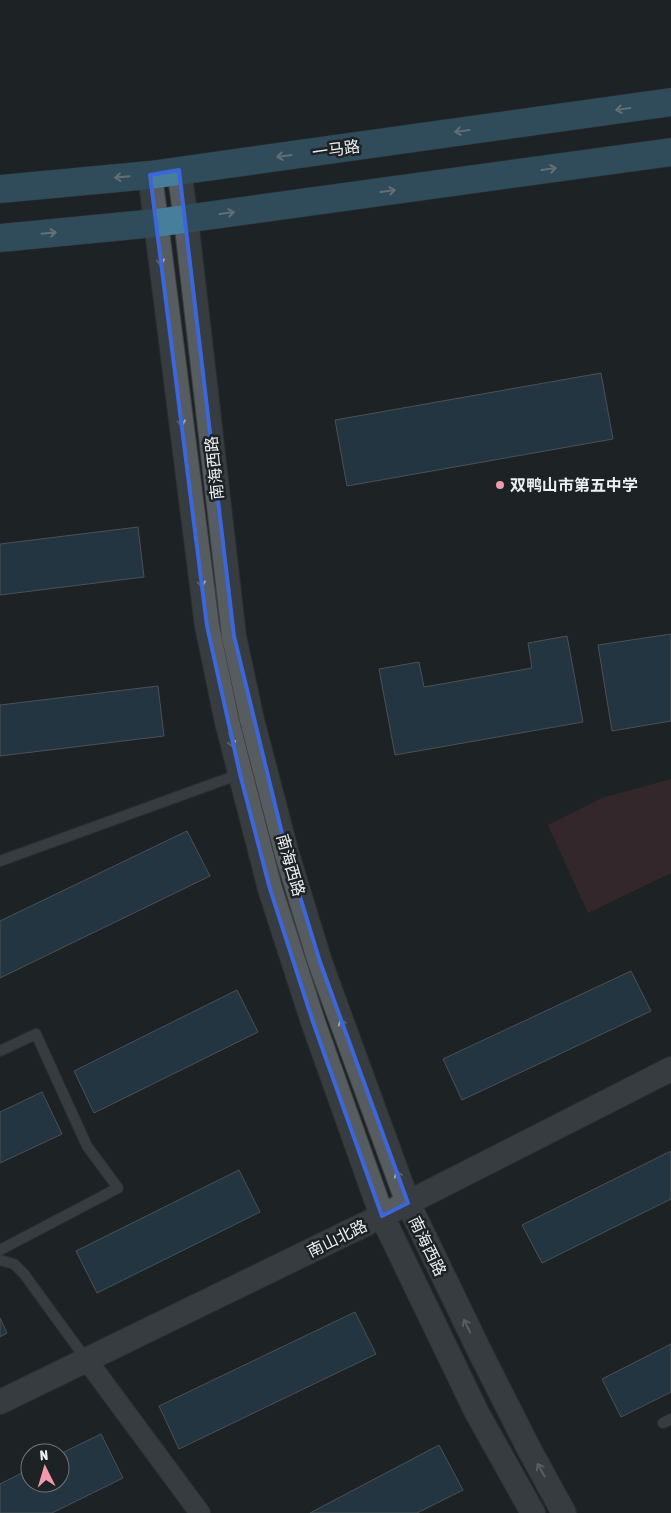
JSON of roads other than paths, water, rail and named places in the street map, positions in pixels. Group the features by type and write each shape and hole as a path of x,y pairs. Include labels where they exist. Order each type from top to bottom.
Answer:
{"main road":[{"name":"一马路","path":"0,189 150,174 671,102"},
{"path":"0,238 156,223 671,152"}],"street":[{"name":"南海西路","path":"179,170 234,636 252,720 287,854 320,962 408,1203 502,1396 564,1513"},
{"name":"南海西路","path":"150,174 207,626 227,722 270,889 310,1013 382,1216 477,1412 533,1513"},
{"name":"南山北路","path":"0,1402 382,1216 671,1069"},
{"path":"86,1359 200,1513"}],"lane":[{"path":"0,860 240,774"},
{"path":"0,1051 36,1034 88,1146 118,1188 0,1250"},
{"path":"0,1260 14,1264 24,1274 86,1359"}],"place":[{"name":"双鸭山市第五中学","path":"500,485"}]}
